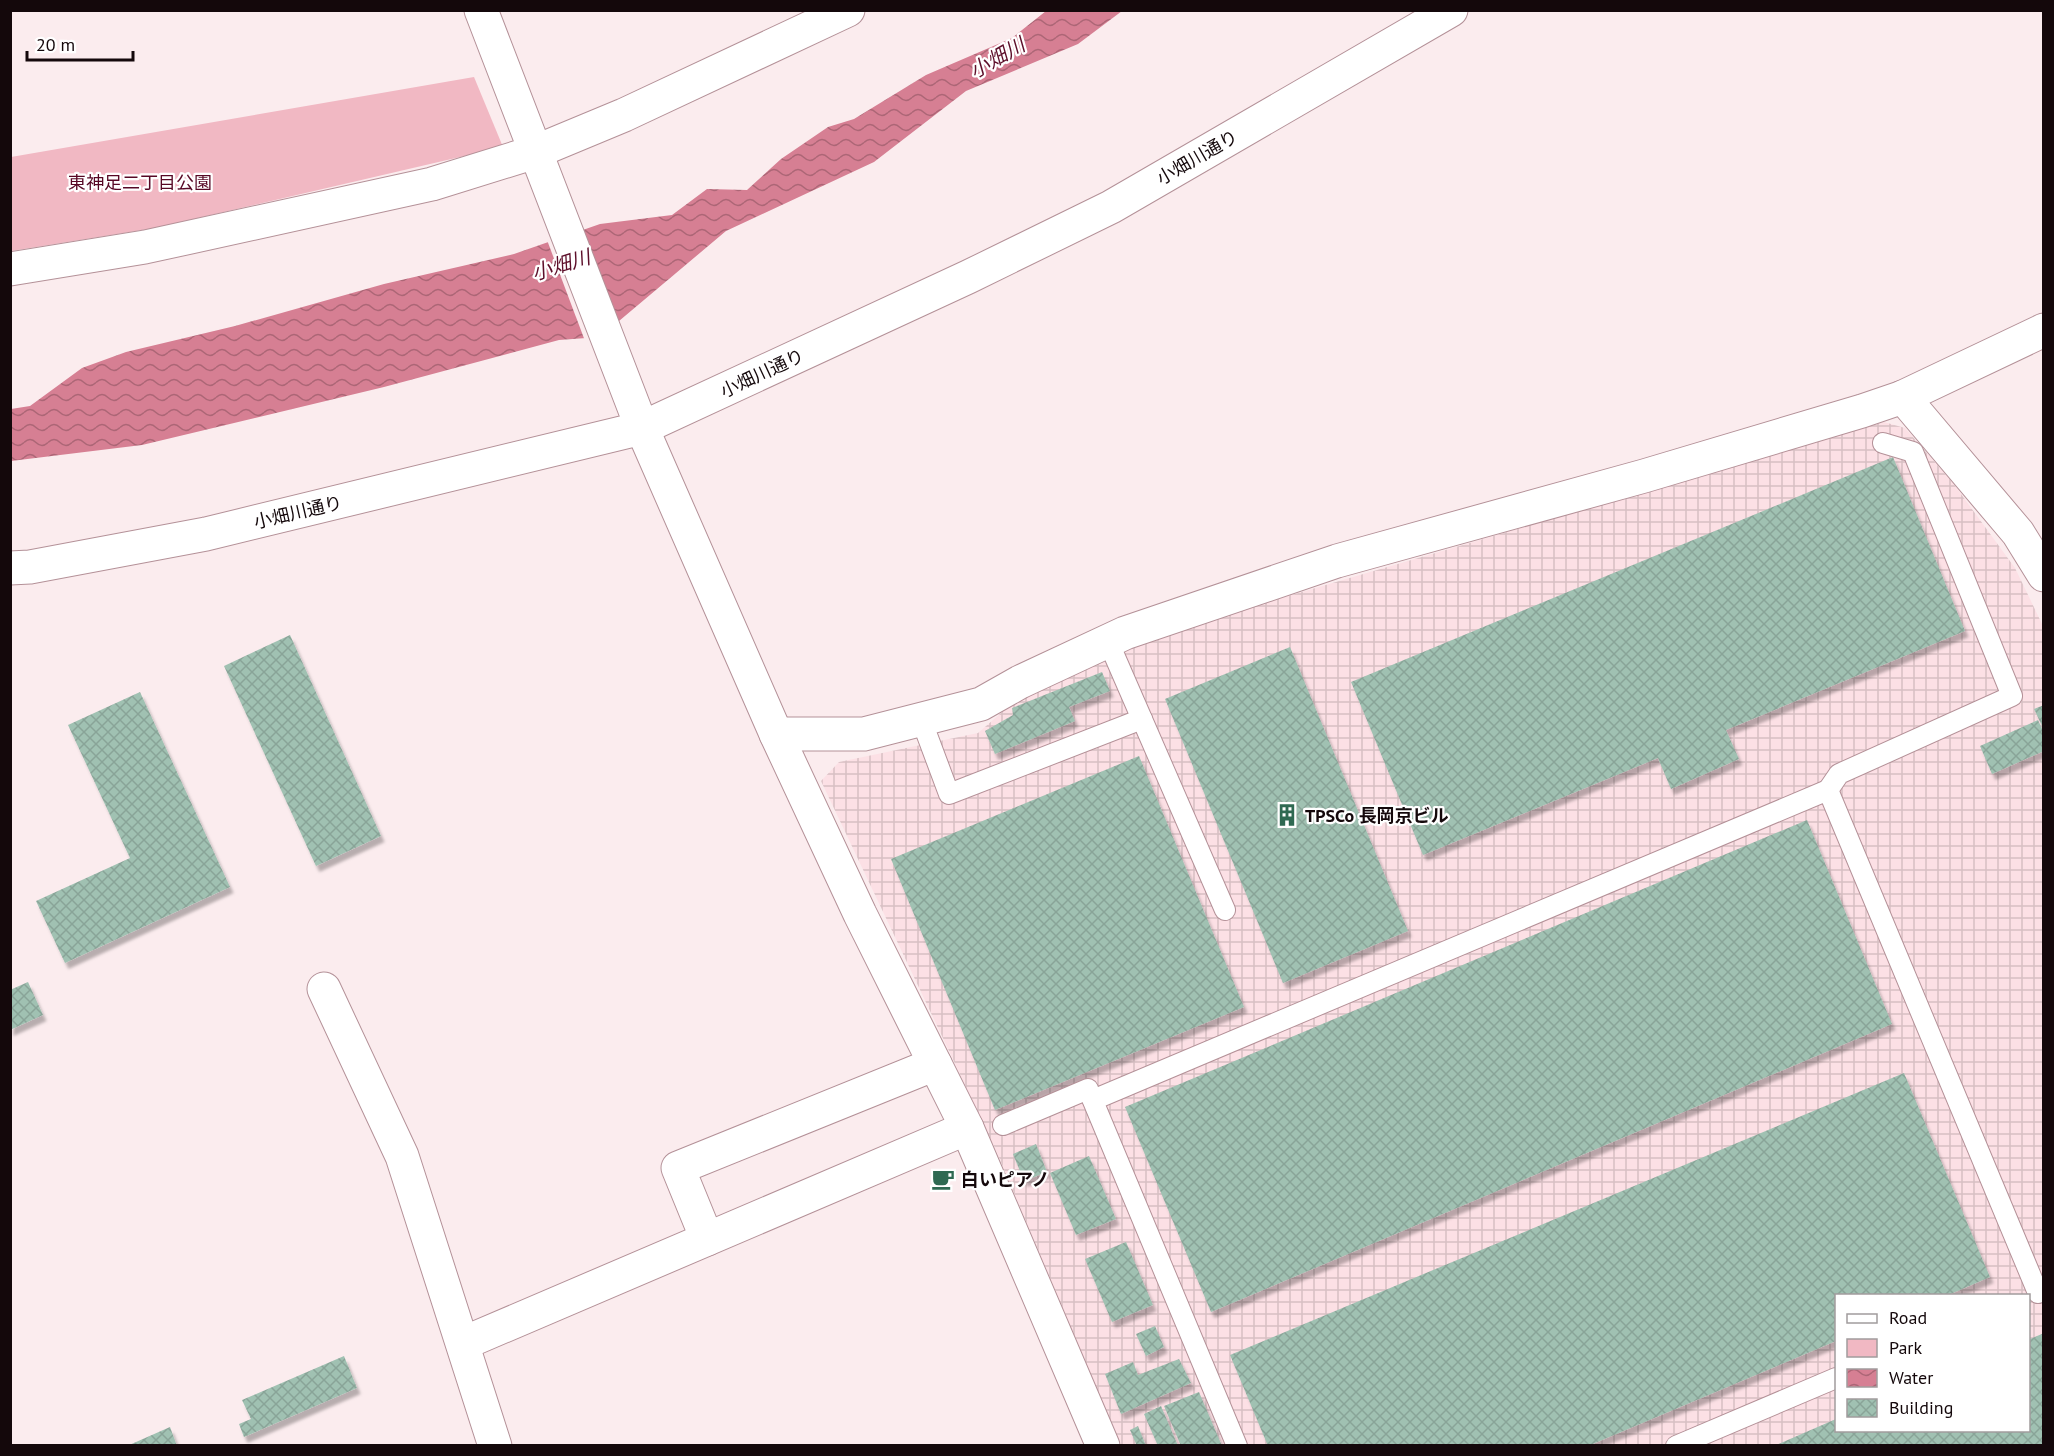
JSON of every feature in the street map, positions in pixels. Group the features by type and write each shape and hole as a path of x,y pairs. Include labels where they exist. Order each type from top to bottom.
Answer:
{"street":[{"path":"481,10 642,428 776,734 967,1128 1103,1446"},
{"path":"10,269 145,247 538,160 624,115 848,10"},
{"name":"小畑川通り","path":"10,568 30,567 206,534 642,428 969,277 1111,207 1451,10"},
{"path":"776,734 864,734 981,704 1020,682 1108,641 1337,561 1644,476 1903,397 2043,330"},
{"path":"1903,397 2018,533 2043,575"},
{"path":"324,989 402,1156 464,1343 495,1446"},
{"path":"707,1239 678,1168 935,1064"},
{"path":"464,1343 967,1128"}],"lane":[{"path":"1093,1100 1828,790 1839,774 2012,696 1913,452 1883,443"},
{"path":"1108,641 1224,910"},
{"path":"921,719 949,794 1142,719"},
{"path":"1828,790 2037,1294"},
{"path":"1003,1125 1088,1089 1237,1446"},
{"path":"1676,1446 1701,1441 1835,1378"}],"shaded area":[{"path":"1884,422 1905,428 1953,483 2015,568 2043,626 2043,1445 1121,1445 995,1148 821,781 839,762 978,733 1016,700 1137,640"}],"green space":[{"name":"東神足二丁目公園","path":"474,77 503,147 155,228 11,251 11,157"}],"water":[{"name":"小畑川","path":"1046,11 1122,11 1078,44 966,91 874,162 726,231 600,337 559,340 384,387 142,445 11,461 11,409 30,406 82,368 126,352 235,326 384,284 514,254 600,224 672,215 707,189 747,190 781,159 828,127 854,119 926,75 1012,38"}],"pier":[{"path":"556,236 596,340 585,341 547,240"}],"building":[{"path":"1893,457 1965,631 1726,730 1739,759 1671,789 1658,758 1423,855 1351,682"},
{"path":"290,635 381,836 316,866 224,666"},
{"name":"TPSCo 長岡京ビル","path":"1290,647 1408,931 1283,983 1165,699"},
{"path":"1102,672 1110,691 1069,707 1075,721 995,754 985,731 1013,715 1012,708"},
{"path":"140,692 230,887 65,963 36,901 130,858 68,725"},
{"path":"2044,705 2044,730 2034,709"},
{"path":"2038,720 2044,733 2044,751 1992,774 1980,746"},
{"path":"1139,756 1244,1007 995,1110 891,859"},
{"path":"1807,820 1892,1024 1211,1312 1125,1107"},
{"path":"28,982 43,1015 10,1030 10,990"},
{"path":"1904,1073 1990,1277 1951,1294 1835,1294 1835,1341 1588,1446 1268,1446 1230,1355"},
{"path":"1036,1144 1047,1172 1024,1181 1013,1154"},
{"path":"1089,1156 1116,1219 1076,1235 1050,1173"},
{"path":"1126,1242 1153,1305 1112,1322 1085,1259"},
{"path":"1155,1326 1164,1347 1146,1356 1136,1334"},
{"path":"2044,1333 2044,1446 1774,1446 1835,1419 1835,1432 2030,1432 2030,1339"},
{"path":"344,1356 357,1388 244,1437 239,1424 251,1419 242,1400"},
{"path":"1179,1359 1191,1383 1121,1414 1105,1374 1133,1362 1138,1375"},
{"path":"1199,1392 1222,1446 1181,1446 1164,1406"},
{"path":"1161,1406 1178,1446 1158,1446 1144,1414"},
{"path":"1138,1426 1146,1446 1137,1446 1130,1430"},
{"path":"170,1427 177,1446 127,1446"}],"place":[{"name":"TPSCo 長岡京ビル","path":"1287,815"},
{"name":"白いピアノ","path":"943,1179"}]}
